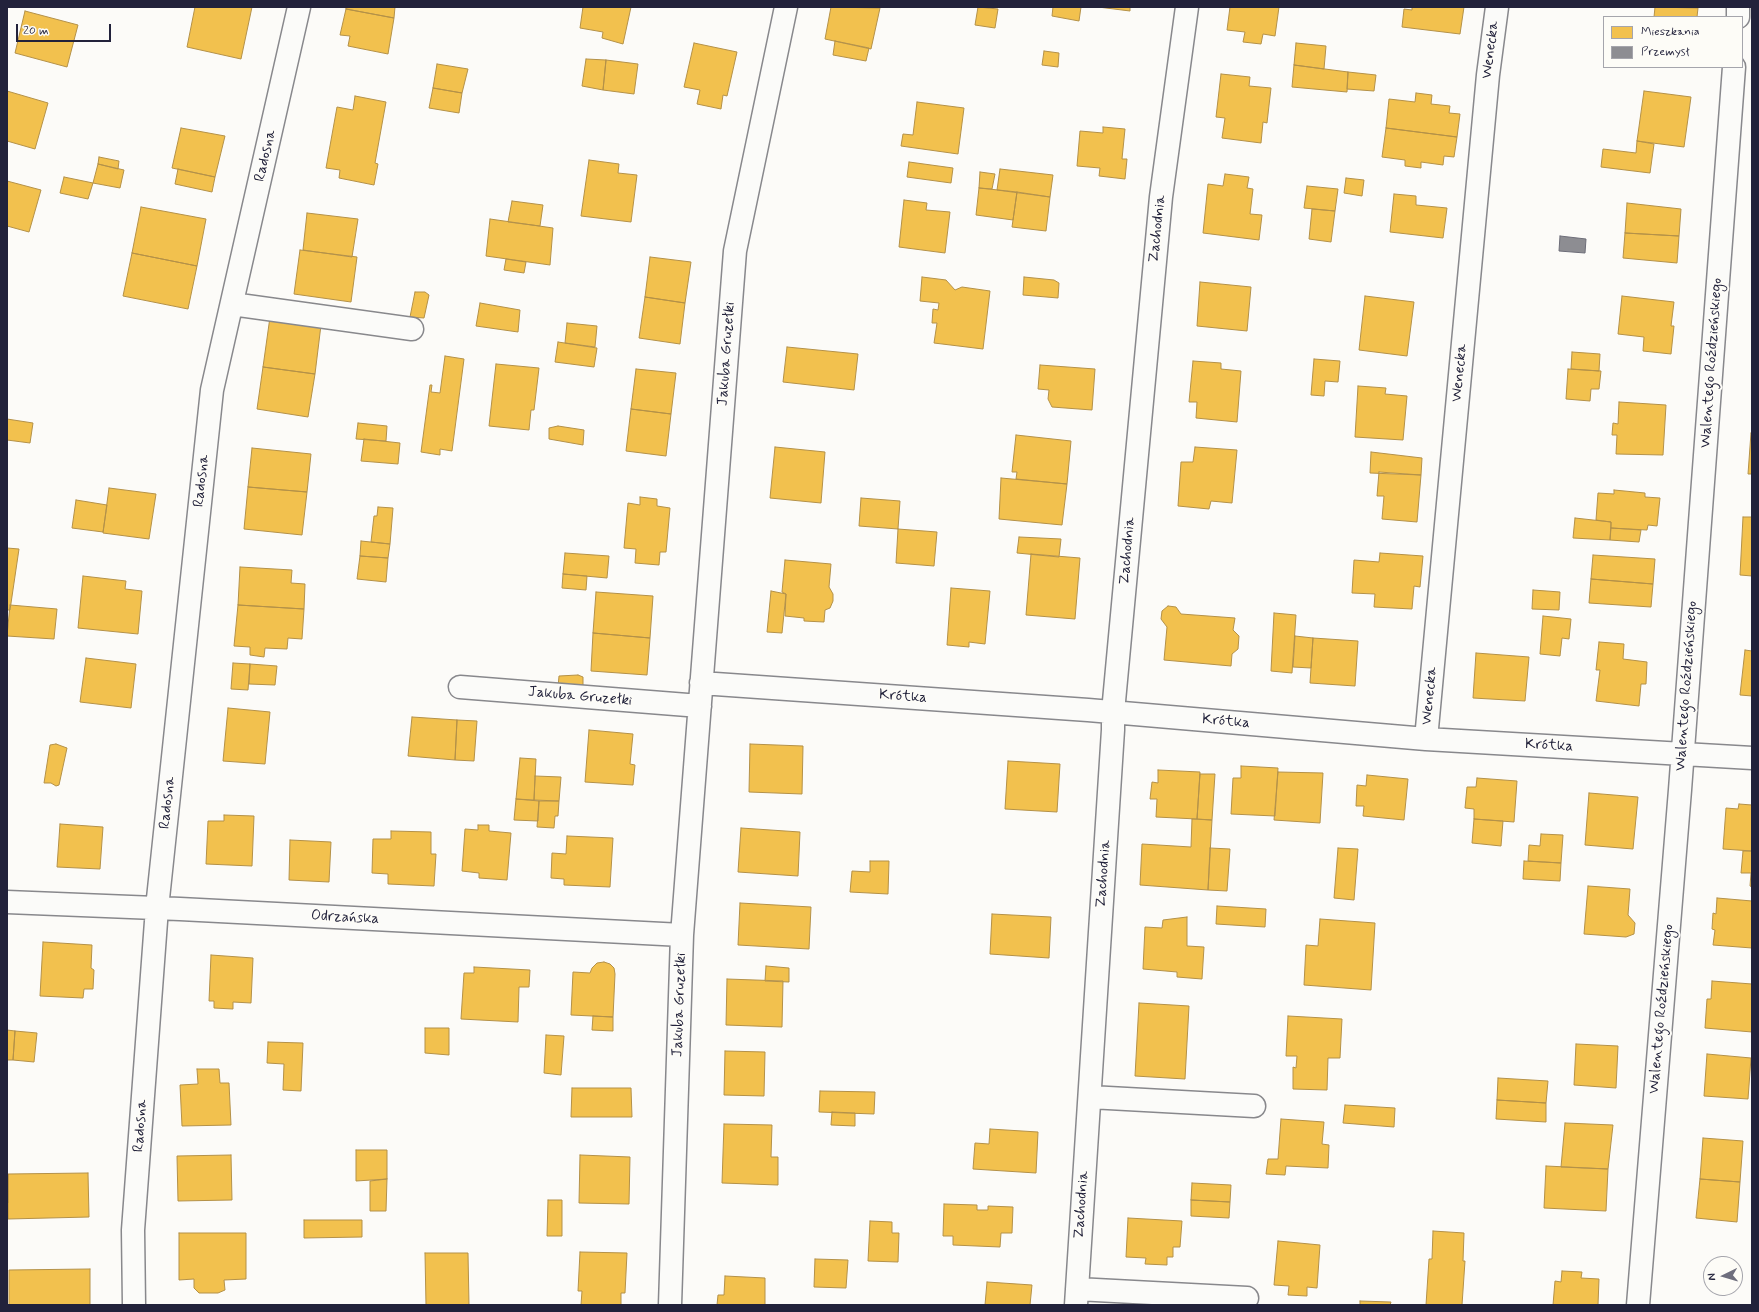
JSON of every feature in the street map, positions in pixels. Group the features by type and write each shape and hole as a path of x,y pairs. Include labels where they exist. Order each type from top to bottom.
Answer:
{"street":[{"name":"Radosna","path":"134,1305 133,1230 157,908 212,390 299,7"},
{"name":"Jakuba Gruzełki","path":"670,1305 682,935 735,251 786,7"},
{"name":"Zachodnia","path":"1187,7 1161,197 1113,712 1113,738 1076,1297 1248,1298"},
{"name":"Wenecka","path":"1426,739 1488,75 1497,7"},
{"name":"Walentego Roździeńskiego","path":"1638,1305 1682,754 1734,68"},
{"path":"232,304 412,329"},
{"name":"Krótka","path":"701,683 1113,712 1426,739 1752,758"},
{"name":"Jakuba Gruzełki","path":"460,687 700,706"},
{"name":"Odrzańska","path":"7,902 157,908 682,935"},
{"path":"1090,1097 1254,1106"}],"building: Mieszkania":[{"path":"195,7 252,7 241,59 187,47"},
{"path":"346,7 395,7 394,18 346,9"},
{"path":"583,7 631,7 623,44 602,38 603,32 580,28"},
{"path":"831,7 880,8 871,49 825,39"},
{"path":"978,7 998,9 995,28 975,25"},
{"path":"1053,7 1081,7 1079,21 1052,16"},
{"path":"1098,7 1130,7 1130,11"},
{"path":"1230,7 1279,7 1275,36 1263,34 1261,44 1243,42 1245,32 1227,30"},
{"path":"1412,7 1464,7 1460,34 1402,27 1404,9 1412,10"},
{"path":"1655,7 1698,8 1697,16 1654,16"},
{"path":"346,9 394,18 388,54 348,46 350,36 340,35"},
{"path":"25,11 78,25 67,67 15,53"},
{"path":"835,41 869,48 866,61 833,55"},
{"path":"694,43 737,52 727,96 723,95 721,109 697,104 700,90 684,87"},
{"path":"1296,43 1326,46 1324,69 1294,65"},
{"path":"1044,51 1059,53 1058,67 1042,65"},
{"path":"586,59 606,60 603,90 582,86"},
{"path":"606,60 638,64 634,94 603,90"},
{"path":"437,64 468,69 462,93 433,88"},
{"path":"1294,65 1348,72 1347,92 1292,87"},
{"path":"1348,72 1376,75 1374,91 1347,89"},
{"path":"1221,74 1250,77 1249,86 1271,88 1267,123 1263,122 1261,143 1222,138 1225,118 1216,117"},
{"path":"433,88 462,93 459,113 429,108"},
{"path":"7,91 48,103 35,149 7,141"},
{"path":"1644,91 1691,97 1684,147 1637,141"},
{"path":"1416,93 1432,95 1431,104 1450,106 1449,113 1460,114 1457,137 1386,128 1389,99 1415,102"},
{"path":"355,96 386,102 375,163 378,164 374,185 339,178 340,170 326,168 337,107 353,110"},
{"path":"917,102 964,108 958,154 901,146 903,134 913,135"},
{"path":"1103,127 1125,129 1122,159 1127,159 1125,179 1099,176 1100,168 1077,166 1080,131 1103,133"},
{"path":"181,128 225,136 215,177 172,168"},
{"path":"1386,128 1457,137 1454,157 1444,156 1443,165 1421,162 1421,168 1405,166 1405,160 1382,157"},
{"path":"1637,141 1654,144 1650,173 1601,167 1603,149 1636,153"},
{"path":"99,157 119,161 118,169 98,164"},
{"path":"589,160 619,164 618,173 637,175 631,222 581,216"},
{"path":"909,162 953,168 951,183 907,177"},
{"path":"98,164 124,170 120,188 93,183"},
{"path":"178,169 215,177 212,192 175,184"},
{"path":"1000,169 1053,175 1050,197 997,190"},
{"path":"980,172 995,174 992,189 979,188"},
{"path":"1225,174 1249,177 1247,188 1253,189 1250,214 1262,215 1259,240 1203,233 1208,184 1223,186"},
{"path":"64,177 93,183 88,199 60,193"},
{"path":"1346,178 1364,180 1362,196 1344,193"},
{"path":"7,181 41,190 29,232 7,226"},
{"path":"1307,186 1338,189 1335,211 1304,208"},
{"path":"979,188 1017,192 1013,220 976,215"},
{"path":"1017,192 1050,197 1046,231 1012,227"},
{"path":"1394,194 1416,196 1416,205 1447,208 1443,238 1390,232"},
{"path":"904,200 927,203 926,210 950,212 945,253 899,247"},
{"path":"512,201 543,205 540,226 508,222"},
{"path":"1627,203 1681,209 1679,236 1625,233"},
{"path":"141,207 206,219 197,266 132,253"},
{"path":"1312,209 1335,211 1331,242 1309,239"},
{"path":"307,213 358,219 352,257 303,250"},
{"path":"490,219 553,228 550,265 486,256"},
{"path":"1625,233 1679,236 1677,263 1623,258"},
{"path":"300,250 357,257 351,302 294,294"},
{"path":"132,253 197,266 188,309 123,296"},
{"path":"650,257 691,262 685,303 645,297"},
{"path":"506,259 526,262 524,273 504,270"},
{"path":"922,277 946,280 955,290 962,287 990,291 983,349 934,343 937,323 932,323 933,309 938,310 939,303 920,301"},
{"path":"1024,277 1054,280 1059,283 1058,298 1023,295"},
{"path":"1200,282 1251,287 1247,331 1197,326"},
{"path":"415,292 425,292 429,295 424,318 410,317"},
{"path":"1365,296 1414,302 1407,356 1359,350"},
{"path":"1622,296 1674,302 1671,326 1674,326 1671,354 1643,351 1644,337 1618,334"},
{"path":"645,297 685,303 680,344 639,338"},
{"path":"480,303 520,310 518,332 476,326"},
{"path":"270,317 321,325 315,374 263,367"},
{"path":"567,323 597,326 595,347 565,343"},
{"path":"558,342 597,348 594,367 555,362"},
{"path":"787,347 858,354 854,390 783,382"},
{"path":"1572,352 1600,354 1599,371 1571,369"},
{"path":"445,356 464,359 452,451 440,449 440,455 421,452 430,385 432,385 431,392 440,393"},
{"path":"1314,359 1340,361 1338,382 1325,381 1324,396 1311,395"},
{"path":"1193,361 1221,363 1221,369 1241,371 1237,422 1196,418 1197,402 1189,402"},
{"path":"496,364 539,368 534,410 531,410 529,430 489,426"},
{"path":"1040,365 1095,369 1092,410 1052,407 1048,399 1049,390 1038,389"},
{"path":"263,367 315,374 308,417 257,409"},
{"path":"636,369 676,373 671,414 631,409"},
{"path":"1568,369 1601,371 1599,389 1591,389 1590,401 1566,399"},
{"path":"1358,386 1386,388 1385,394 1407,396 1403,440 1355,437"},
{"path":"1619,402 1666,405 1663,455 1616,454 1617,435 1612,435 1613,423 1618,424"},
{"path":"631,409 671,414 666,456 626,451"},
{"path":"7,419 33,423 30,443 7,440"},
{"path":"358,423 387,426 386,441 356,439"},
{"path":"558,426 584,430 583,445 549,439 549,428"},
{"path":"1751,433 1752,474 1748,474"},
{"path":"1016,435 1071,441 1067,484 1016,479 1017,472 1012,472"},
{"path":"364,439 400,443 398,464 361,461"},
{"path":"775,447 825,452 821,503 770,498"},
{"path":"1195,447 1237,450 1232,503 1211,501 1209,509 1178,506 1181,462 1193,462"},
{"path":"252,448 311,454 307,492 248,487"},
{"path":"1371,452 1422,458 1421,475 1370,473"},
{"path":"1379,472 1421,475 1417,522 1382,519 1384,496 1377,496"},
{"path":"1001,478 1067,484 1062,525 999,519"},
{"path":"248,487 307,492 302,535 244,529"},
{"path":"109,488 156,494 149,539 103,533"},
{"path":"1614,490 1645,493 1645,497 1660,498 1657,526 1648,525 1647,530 1611,528 1611,522 1596,520 1598,493 1614,494"},
{"path":"640,497 657,499 657,506 670,508 666,552 660,552 659,565 635,563 636,549 624,548 628,503 640,505"},
{"path":"861,498 900,501 898,529 859,526"},
{"path":"76,500 107,505 103,532 72,528"},
{"path":"378,507 393,508 390,544 371,542 374,516 377,516"},
{"path":"1743,517 1752,517 1752,576 1740,575"},
{"path":"1575,518 1611,522 1610,540 1573,538"},
{"path":"1611,528 1641,530 1639,542 1610,540"},
{"path":"898,529 937,532 934,566 896,563"},
{"path":"1019,537 1061,539 1059,557 1017,553"},
{"path":"361,541 390,544 388,558 360,556"},
{"path":"7,548 19,549 10,610 7,610"},
{"path":"565,553 609,556 607,578 563,574"},
{"path":"1380,553 1423,556 1420,587 1414,586 1412,609 1374,607 1375,594 1352,593 1354,560 1379,562"},
{"path":"1031,554 1080,558 1075,619 1026,615"},
{"path":"1593,555 1655,559 1653,584 1591,579"},
{"path":"360,556 388,558 386,582 357,579"},
{"path":"785,560 831,564 829,587 833,594 833,601 830,608 825,610 824,622 804,621 804,618 785,616 786,594 782,592"},
{"path":"240,567 292,570 291,583 305,584 304,609 238,605"},
{"path":"563,574 587,576 586,590 562,588"},
{"path":"83,576 126,581 125,589 142,591 138,634 78,628"},
{"path":"1591,579 1653,584 1651,607 1589,603"},
{"path":"951,588 990,591 985,644 969,642 969,647 947,645"},
{"path":"1533,590 1560,592 1559,610 1532,609"},
{"path":"771,591 786,594 782,633 767,632"},
{"path":"596,592 653,596 650,638 593,633"},
{"path":"10,605 57,609 54,639 7,636"},
{"path":"238,605 304,609 302,639 288,638 287,649 265,648 264,657 250,655 250,647 234,646"},
{"path":"1168,606 1176,607 1181,614 1235,618 1233,630 1239,636 1238,649 1232,654 1231,666 1164,660 1167,627 1161,619 1162,611"},
{"path":"1274,613 1296,615 1292,673 1271,671"},
{"path":"1543,616 1571,619 1569,639 1562,638 1560,656 1540,654"},
{"path":"593,633 650,638 647,675 591,671"},
{"path":"1295,636 1313,638 1311,668 1293,667"},
{"path":"1313,638 1358,641 1355,686 1310,683"},
{"path":"1599,642 1624,644 1623,659 1647,662 1646,684 1641,684 1639,706 1596,701 1600,670 1596,670"},
{"path":"1745,650 1752,651 1752,696 1740,695"},
{"path":"1476,653 1529,657 1525,701 1473,698"},
{"path":"86,658 136,664 131,708 80,702"},
{"path":"233,663 250,664 248,690 231,689"},
{"path":"250,664 277,666 275,685 249,684"},
{"path":"578,675 583,677 583,689 558,687 559,676"},
{"path":"228,708 270,712 265,764 223,761"},
{"path":"412,717 457,720 455,760 408,756"},
{"path":"457,720 477,721 474,761 455,760"},
{"path":"589,730 633,734 630,764 635,765 633,785 585,782"},
{"path":"56,744 67,748 59,785 56,786 51,783 44,783 50,745"},
{"path":"750,744 803,746 802,794 749,792"},
{"path":"520,758 536,759 534,800 516,799"},
{"path":"1008,761 1060,764 1057,812 1005,809"},
{"path":"1241,766 1278,768 1275,816 1231,814 1233,778 1241,778"},
{"path":"1158,770 1200,772 1197,819 1156,817 1157,799 1150,799 1152,782 1158,783"},
{"path":"1278,772 1323,773 1320,823 1274,820"},
{"path":"1200,774 1215,774 1212,820 1197,819"},
{"path":"1367,775 1408,779 1404,820 1363,816 1364,806 1356,806 1357,785 1366,786"},
{"path":"535,776 561,777 559,801 534,800"},
{"path":"1477,778 1517,781 1514,822 1474,819 1474,809 1465,808 1467,787 1476,787"},
{"path":"1589,793 1638,797 1633,849 1585,845"},
{"path":"516,799 539,801 538,821 514,820"},
{"path":"539,801 559,801 558,816 555,816 554,828 537,827"},
{"path":"1739,804 1752,805 1752,851 1723,849 1726,808 1738,809"},
{"path":"224,815 254,816 252,866 206,864 208,821 224,821"},
{"path":"1192,819 1212,820 1208,890 1140,885 1142,844 1191,847"},
{"path":"1474,819 1503,821 1501,846 1472,843"},
{"path":"60,824 103,827 100,869 57,867"},
{"path":"478,825 489,825 489,831 511,833 507,880 479,878 479,873 462,871 465,829 478,830"},
{"path":"741,828 800,832 798,876 738,872"},
{"path":"391,831 431,832 431,854 436,854 434,886 388,884 388,874 372,873 373,839 391,839"},
{"path":"1541,834 1563,835 1561,863 1528,861 1529,845 1540,846"},
{"path":"567,836 613,838 610,887 564,885 564,879 551,878 552,853 566,854"},
{"path":"290,840 331,842 329,882 289,880"},
{"path":"1210,848 1230,849 1227,891 1208,890"},
{"path":"1338,848 1358,849 1354,900 1334,898"},
{"path":"1743,851 1752,851 1752,887 1750,886 1751,873 1741,873"},
{"path":"870,861 889,861 888,894 850,892 852,871 870,872"},
{"path":"1524,861 1561,863 1560,881 1523,879"},
{"path":"1588,886 1630,889 1628,915 1635,923 1634,934 1626,937 1584,934"},
{"path":"1717,898 1752,901 1752,948 1713,945 1715,930 1712,929 1713,913 1716,914"},
{"path":"740,903 811,907 809,949 738,945"},
{"path":"1217,906 1266,909 1265,927 1216,924"},
{"path":"992,914 1051,917 1049,958 990,954"},
{"path":"1187,917 1187,946 1204,947 1202,979 1177,977 1177,972 1143,969 1145,927 1162,928 1163,920"},
{"path":"1320,919 1375,923 1371,990 1304,985 1306,945 1318,946"},
{"path":"43,942 92,945 91,968 94,970 93,989 84,989 83,998 40,996"},
{"path":"211,955 253,958 251,1003 233,1002 233,1009 214,1008 214,1001 209,1001"},
{"path":"604,962 610,964 614,968 615,974 613,1017 571,1015 573,972 590,973 592,968 597,963"},
{"path":"766,966 789,968 789,982 765,981"},
{"path":"474,967 530,970 529,987 519,987 518,1022 461,1019 464,973 474,973"},
{"path":"727,979 783,981 782,1027 726,1025"},
{"path":"1712,981 1752,984 1752,1032 1705,1028 1707,999 1711,999"},
{"path":"1139,1003 1189,1006 1185,1079 1135,1076"},
{"path":"593,1016 613,1017 613,1031 592,1030"},
{"path":"1288,1016 1342,1019 1340,1058 1328,1058 1327,1090 1293,1089 1293,1067 1296,1068 1297,1056 1286,1056"},
{"path":"425,1028 449,1028 449,1055 425,1053"},
{"path":"7,1030 15,1031 13,1060 7,1060"},
{"path":"15,1031 37,1033 34,1062 13,1060"},
{"path":"546,1035 564,1036 561,1075 544,1073"},
{"path":"268,1042 303,1043 301,1091 283,1090 284,1064 267,1063"},
{"path":"1576,1044 1618,1046 1616,1088 1574,1085"},
{"path":"725,1051 765,1052 764,1096 724,1095"},
{"path":"1707,1054 1751,1058 1748,1099 1704,1096"},
{"path":"197,1069 219,1069 220,1083 229,1083 231,1125 182,1126 180,1085 198,1084"},
{"path":"1498,1078 1548,1081 1546,1103 1497,1100"},
{"path":"572,1088 631,1088 632,1117 571,1117"},
{"path":"820,1091 875,1092 874,1114 819,1112"},
{"path":"1497,1100 1546,1103 1546,1122 1496,1119"},
{"path":"1345,1105 1395,1108 1394,1127 1343,1123"},
{"path":"832,1112 855,1113 855,1126 831,1125"},
{"path":"1281,1119 1324,1122 1322,1144 1329,1145 1328,1168 1286,1166 1285,1175 1266,1174 1268,1159 1278,1159"},
{"path":"1565,1123 1613,1125 1608,1169 1561,1167"},
{"path":"724,1124 772,1125 771,1157 778,1157 778,1185 722,1183"},
{"path":"990,1129 1038,1132 1036,1173 973,1169 975,1143 989,1144"},
{"path":"1703,1138 1743,1141 1740,1182 1700,1179"},
{"path":"356,1150 387,1150 387,1179 356,1181"},
{"path":"231,1155 232,1200 178,1201 177,1156"},
{"path":"580,1155 630,1157 629,1204 579,1203"},
{"path":"1546,1166 1608,1169 1606,1211 1544,1208"},
{"path":"88,1173 89,1217 8,1219 8,1174"},
{"path":"8,1174 8,1203 7,1203"},
{"path":"387,1179 386,1211 370,1211 370,1181"},
{"path":"1700,1179 1740,1182 1737,1222 1696,1218"},
{"path":"1192,1183 1231,1185 1230,1202 1191,1200"},
{"path":"548,1200 562,1200 562,1236 547,1236"},
{"path":"1191,1200 1230,1202 1229,1218 1191,1216"},
{"path":"944,1204 977,1205 977,1210 988,1210 988,1206 1013,1207 1012,1233 1001,1233 1000,1247 953,1245 953,1236 943,1236"},
{"path":"1128,1218 1182,1221 1180,1247 1173,1247 1173,1257 1167,1257 1167,1265 1145,1264 1146,1258 1126,1257"},
{"path":"304,1220 362,1220 362,1237 304,1238"},
{"path":"870,1221 892,1222 892,1233 899,1233 898,1262 868,1261"},
{"path":"1433,1231 1464,1233 1463,1261 1465,1261 1462,1305 1426,1305 1429,1259 1432,1259"},
{"path":"179,1233 246,1233 246,1279 224,1280 225,1290 218,1293 199,1293 194,1288 194,1279 179,1280"},
{"path":"1278,1241 1320,1245 1317,1288 1307,1287 1307,1296 1288,1295 1289,1286 1274,1285"},
{"path":"580,1252 627,1253 625,1293 621,1293 621,1305 581,1305 582,1291 578,1291"},
{"path":"425,1253 468,1253 469,1305 426,1305"},
{"path":"815,1259 848,1260 846,1288 814,1287"},
{"path":"90,1269 90,1305 9,1305 9,1270"},
{"path":"1562,1271 1582,1272 1581,1278 1599,1279 1598,1305 1553,1305 1555,1281 1561,1282"},
{"path":"725,1276 765,1278 765,1305 717,1305 718,1295 724,1295"},
{"path":"987,1282 1032,1285 1030,1305 985,1305"},
{"path":"1360,1301 1391,1302 1390,1305 1360,1305"}],"building: Przemysł":[{"path":"1560,236 1586,239 1585,253 1559,251"}]}
